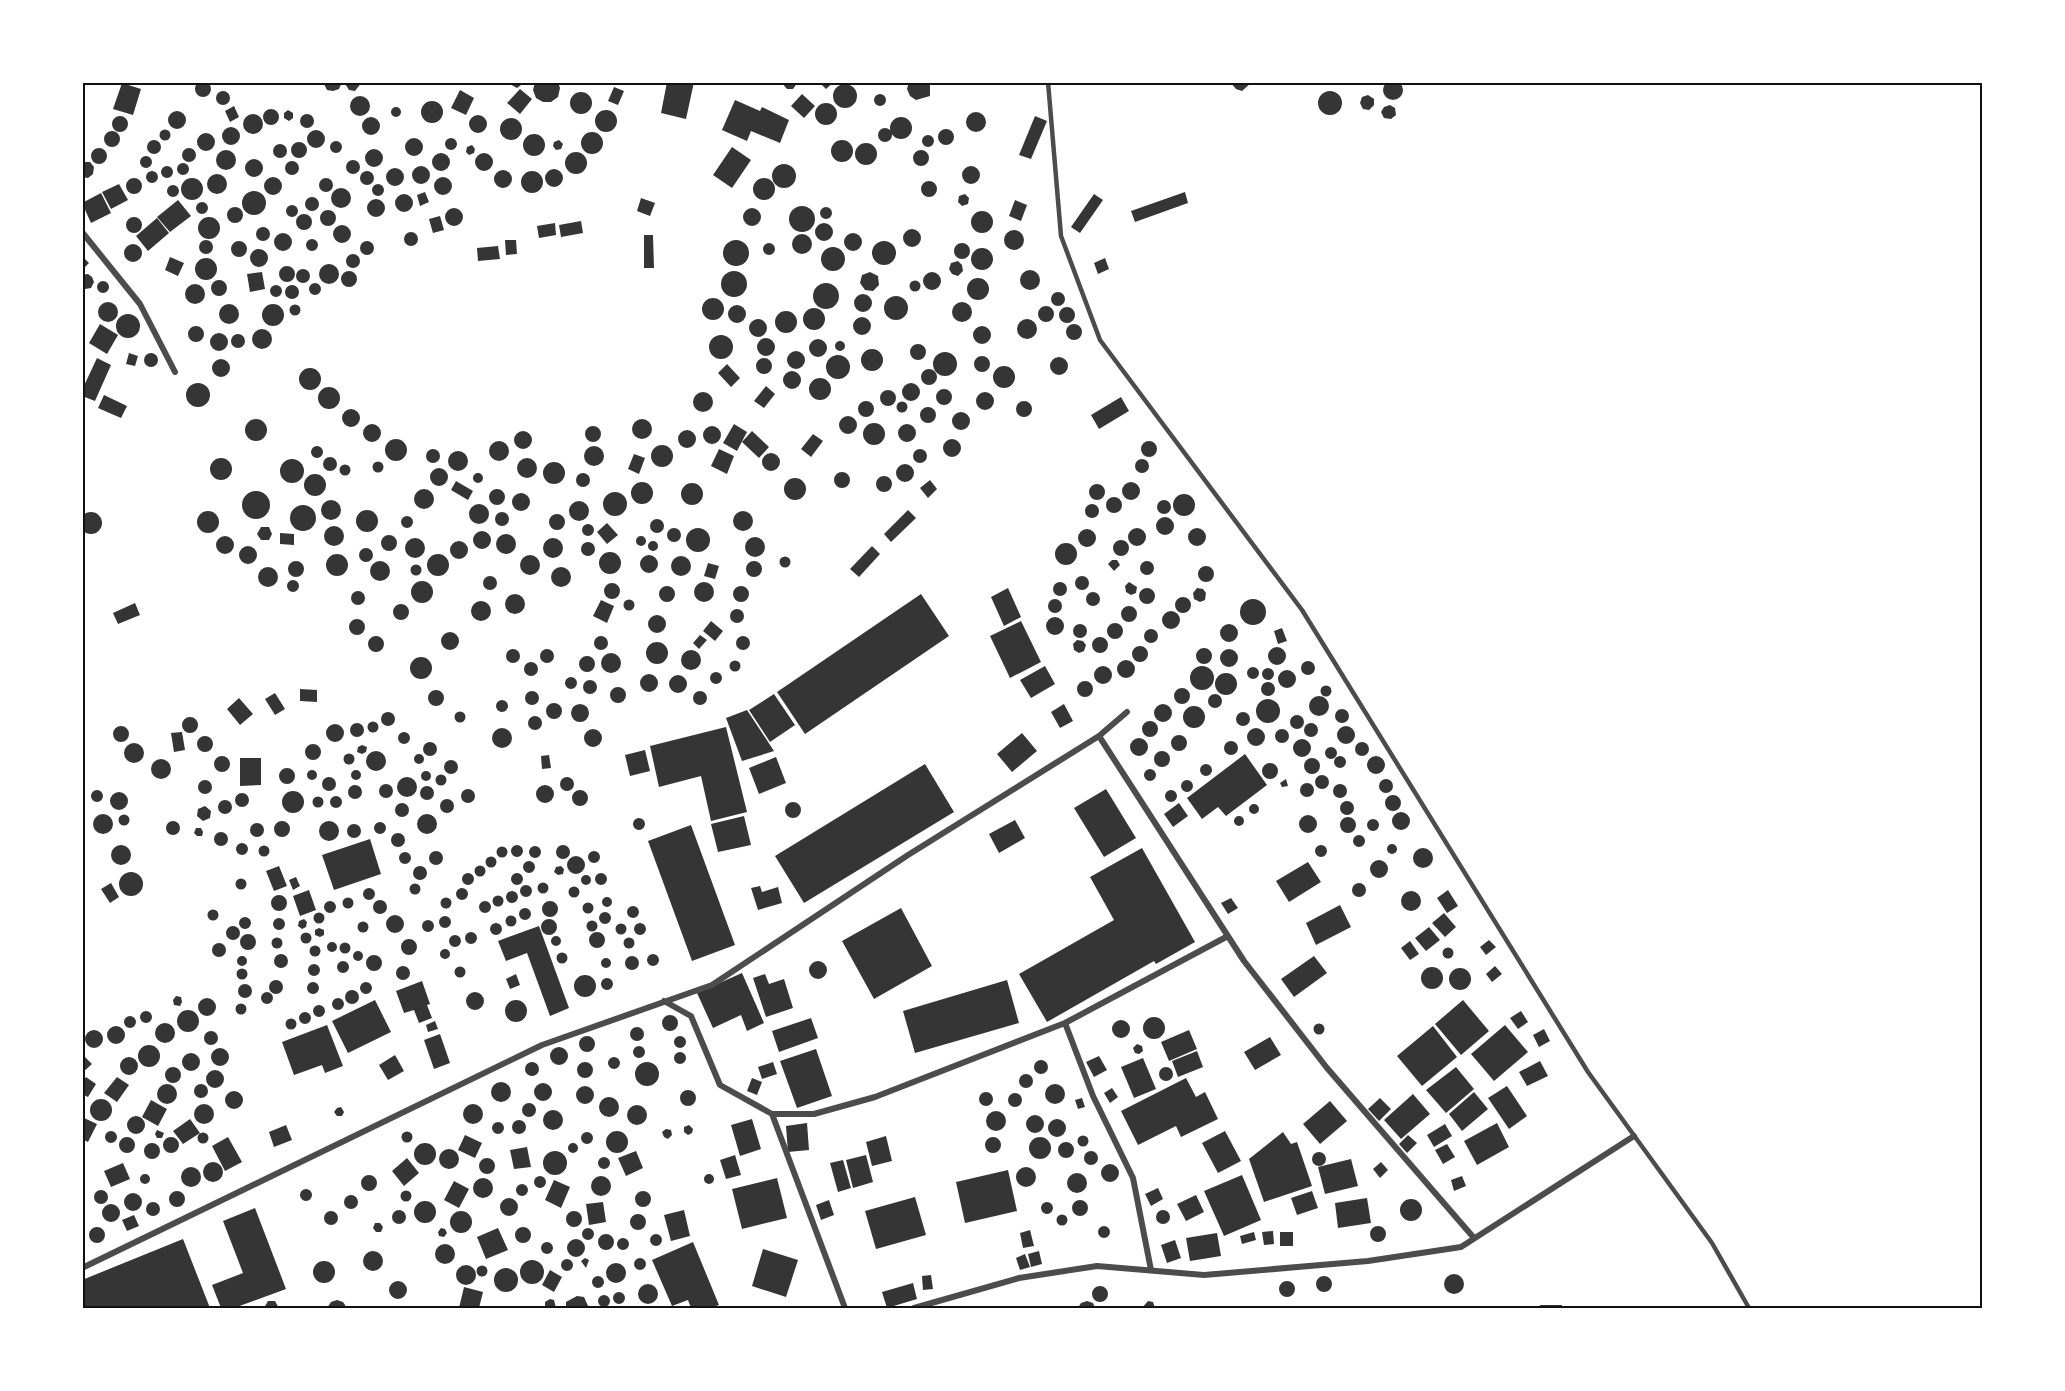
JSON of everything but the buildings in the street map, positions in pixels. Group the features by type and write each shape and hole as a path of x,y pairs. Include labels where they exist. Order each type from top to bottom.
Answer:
{"street":[{"path":"82,232 140,304 175,372"},
{"path":"82,1268 542,1045 711,985 908,855 1099,736 1126,712"},
{"path":"1099,736 1244,961 1327,1068 1474,1239"},
{"path":"664,1001 691,1016 720,1085 772,1114 814,1114 875,1097 1065,1023 1228,936"},
{"path":"1065,1023 1093,1096 1133,1178 1151,1270"},
{"path":"772,1114 845,1308"},
{"path":"914,1308 1019,1278 1097,1266 1204,1275 1368,1261 1461,1247 1634,1136"}],"lane":[{"path":"1048,82 1061,236 1100,340 1302,609 1588,1072 1712,1243 1749,1308"}]}
